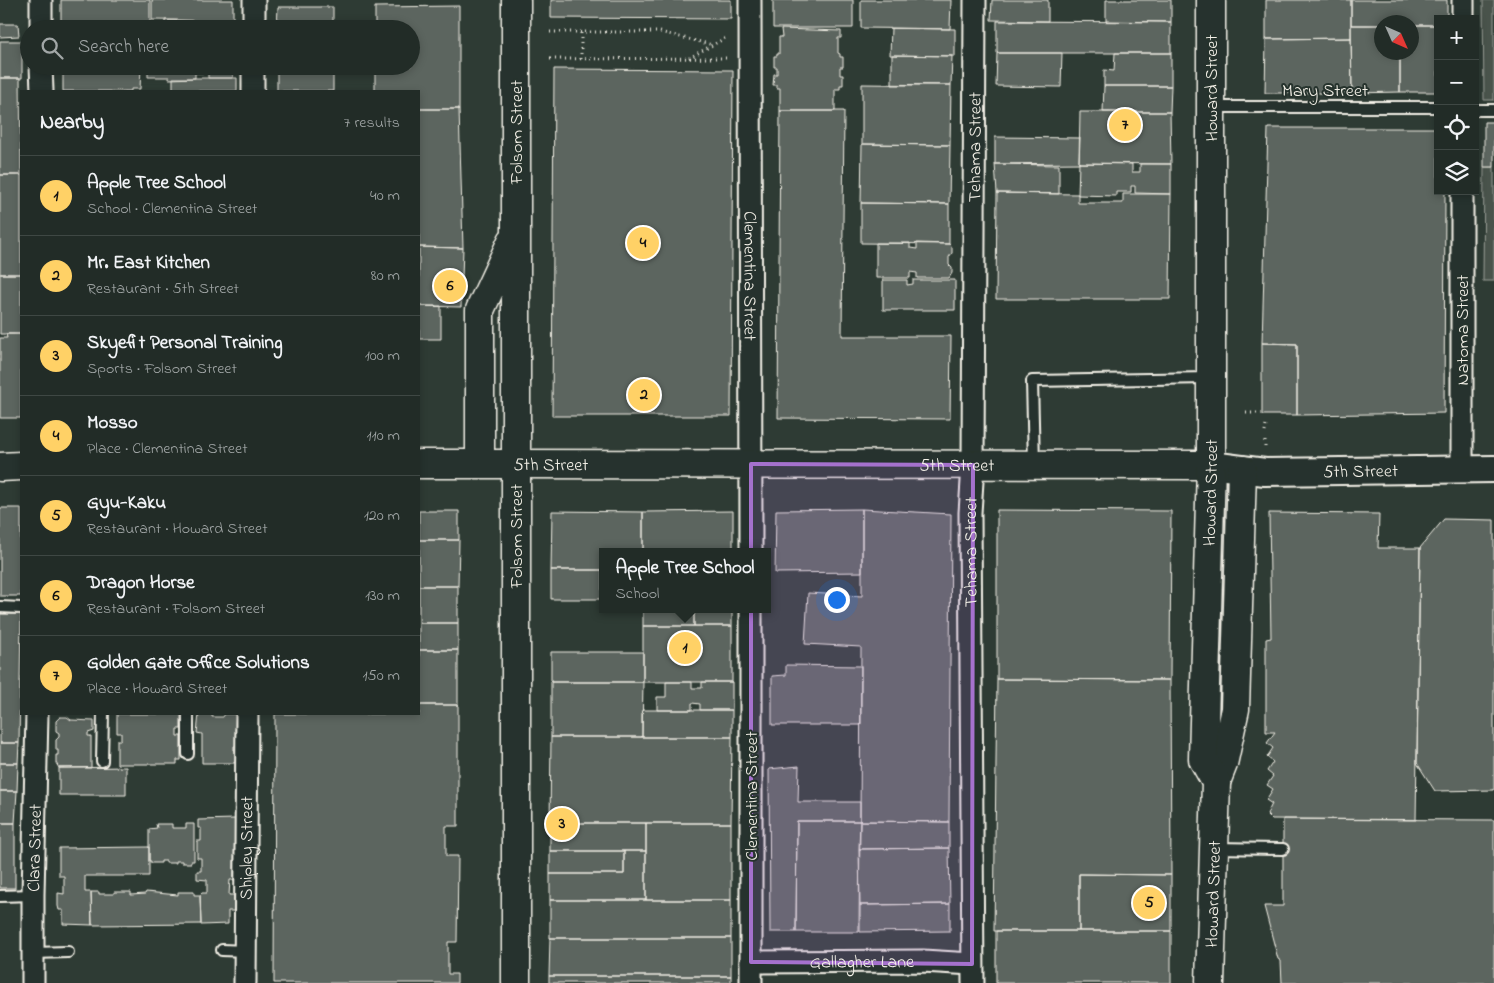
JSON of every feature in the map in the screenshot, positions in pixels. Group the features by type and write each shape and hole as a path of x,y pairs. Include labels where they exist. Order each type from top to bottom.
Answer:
{"main road":[{"name":"Folsom Street","path":"516,0 516,983"},
{"name":"Howard Street","path":"1210,983 1216,782 1203,759 1211,465 1211,0"},
{"path":"480,463 480,310 515,232"},
{"name":"5th Street","path":"420,464 1211,465"},
{"path":"0,467 20,466"},
{"path":"1216,782 1224,764 1234,709 1242,470"}],"street":[{"path":"41,0 41,20"},
{"path":"254,0 254,20"},
{"name":"Clementina Street","path":"750,0 751,548"},
{"name":"Tehama Street","path":"972,973 970,513 973,465 975,0"},
{"path":"1463,0 1463,15"},
{"path":"42,75 42,90"},
{"path":"253,75 253,90"},
{"name":"Natoma Street","path":"1462,195 1462,469"},
{"name":"5th Street","path":"1211,465 1265,472 1494,469"},
{"name":"Clementina Street","path":"751,613 751,983"},
{"name":"Clara Street","path":"33,983 33,895 38,715"},
{"name":"Shipley Street","path":"245,983 247,715"},
{"name":"Gallagher Lane","path":"751,962 923,961 972,973"}],"lane":[{"name":"Mary Street","path":"1212,107 1434,107"},
{"path":"1479,110 1494,110"},
{"path":"1034,464 1032,381 1210,378"},
{"path":"0,607 20,608"},
{"path":"102,761 103,715"},
{"path":"188,715 188,754"},
{"path":"1213,848 1283,849"},
{"path":"0,896 33,895"},
{"path":"222,950 245,951"},
{"path":"33,953 68,952"}],"path":[{"path":"688,59 750,24"},
{"path":"550,32 660,32 713,45"},
{"path":"581,32 581,59"},
{"path":"550,59 750,58"},
{"path":"1246,413 1258,413"},
{"path":"1265,432 1266,425"},
{"path":"1265,438 1265,447"}],"highlighted area":[{"path":"751,464 973,465 972,964 751,962"}],"shaded area":[{"path":"1483,0 1494,0 1494,100 1484,100"},
{"path":"1484,167 1494,167 1494,281 1483,281"}],"building":[{"path":"61,0 150,0 150,20 61,20"},
{"path":"152,0 233,0 233,20 152,20"},
{"path":"551,0 731,0 731,19 551,18"},
{"path":"773,0 853,0 853,28 773,28"},
{"path":"861,0 951,0 950,29 861,28"},
{"path":"992,0 1048,0 1048,21 991,20"},
{"path":"1106,0 1171,0 1171,22 1106,21"},
{"path":"1266,0 1351,0 1351,38 1266,39"},
{"path":"1351,0 1447,0 1447,15 1434,15 1434,25 1419,25 1419,15 1374,15 1374,25 1351,25"},
{"path":"459,6 459,109 420,109 420,90 375,90 375,75 420,75 420,20 375,20 375,7"},
{"path":"278,7 333,7 333,20 277,20"},
{"path":"997,21 1171,22 1171,53 997,53"},
{"path":"0,24 18,24 19,36 0,37"},
{"path":"1351,25 1374,25 1374,60 1400,60 1400,92 1352,93"},
{"path":"1419,25 1434,25 1434,92 1400,92 1400,60 1419,60"},
{"path":"891,28 955,29 955,56 890,55"},
{"path":"781,29 841,31 841,38 838,38 838,53 840,57 843,57 843,67 840,67 840,75 843,75 843,85 840,85 840,89 835,89 835,111 780,111 780,88 777,88 777,85 773,85 774,74 777,74 777,67 774,67 774,56 779,54 779,37 782,37"},
{"path":"1351,38 1352,93 1265,93 1266,39"},
{"path":"0,41 20,41 20,75 22,75 22,78 0,78"},
{"path":"997,53 1062,53 1061,87 996,86"},
{"path":"1115,53 1171,53 1171,86 1104,86 1104,70 1114,71"},
{"path":"892,55 952,56 951,85 892,85"},
{"path":"554,69 733,70 731,416 552,416"},
{"path":"63,75 141,75 140,89 63,90"},
{"path":"148,75 195,75 195,78 169,79 169,77 148,77"},
{"path":"208,75 233,75 233,78 208,78"},
{"path":"277,75 333,75 333,90 277,90"},
{"path":"0,78 20,78 20,175 0,175"},
{"path":"173,78 237,78 237,90 173,90"},
{"path":"862,84 951,85 950,145 862,144"},
{"path":"1104,86 1171,86 1170,112 1103,112"},
{"path":"420,109 459,109 463,248 420,247"},
{"path":"780,111 844,111 842,336 951,336 950,419 778,418"},
{"path":"1080,112 1170,112 1171,164 1079,163"},
{"path":"1484,122 1494,122 1494,167 1484,167"},
{"path":"1268,128 1434,128 1434,195 1445,195 1444,413 1297,415 1297,344 1262,343"},
{"path":"995,137 1080,138 1079,163 995,164"},
{"path":"862,144 950,145 949,204 861,203"},
{"path":"1079,163 1132,164 1132,172 1140,172 1140,164 1171,164 1171,194 1135,193 1135,186 1131,186 1131,192 1116,192 1116,196 1078,195"},
{"path":"995,164 1059,165 1059,194 997,193"},
{"path":"0,175 20,175 20,274 0,274"},
{"path":"997,193 1078,194 1078,203 1123,203 1123,194 1171,194 1170,299 996,299"},
{"path":"861,203 949,204 949,244 861,243"},
{"path":"876,243 910,243 910,248 917,249 917,243 949,244 952,247 949,265 952,268 952,273 949,278 917,278 917,273 910,272 910,278 876,278"},
{"path":"420,247 463,248 461,307 420,306"},
{"path":"0,274 20,274 20,334 0,334"},
{"path":"883,280 907,280 907,285 913,284 913,280 955,280 955,310 883,310"},
{"path":"420,306 441,306 441,339 420,339"},
{"path":"6,334 20,334 20,418 0,418 0,338 7,338"},
{"path":"1262,343 1297,344 1297,415 1262,415"},
{"path":"0,508 20,508 20,596 0,596"},
{"path":"862,509 862,572 775,573 776,510"},
{"path":"862,509 951,514 949,822 860,821 861,647 805,644 808,593 862,596"},
{"path":"997,510 1171,511 1170,680 997,679"},
{"path":"420,511 459,511 459,540 420,540"},
{"path":"552,511 643,512 643,548 599,548 599,570 551,570"},
{"path":"733,511 733,548 643,548 643,512"},
{"path":"1269,513 1379,514 1378,548 1420,548 1416,820 1272,819 1267,814 1272,804 1266,800 1273,789 1267,785 1273,776 1267,771 1273,762 1267,757 1273,748 1267,743 1275,732 1266,732 1266,639 1271,638"},
{"path":"1444,519 1494,520 1494,790 1435,791 1417,763 1420,548"},
{"path":"420,540 459,540 458,586 420,586"},
{"path":"551,570 599,570 599,599 551,599"},
{"path":"420,586 458,586 458,623 420,623"},
{"path":"643,613 694,613 694,626 643,626"},
{"path":"694,613 732,613 732,626 694,626"},
{"path":"0,614 20,614 19,743 0,743"},
{"path":"420,623 458,623 458,650 420,650"},
{"path":"643,626 732,626 732,682 643,682"},
{"path":"420,650 458,650 458,705 420,705"},
{"path":"551,652 643,652 643,682 551,682"},
{"path":"786,665 861,666 861,725 772,725 772,676 786,675"},
{"path":"997,679 1170,680 1171,875 1079,874 1079,931 994,931"},
{"path":"551,682 643,682 642,737 551,737"},
{"path":"666,682 692,682 692,688 702,688 702,682 732,682 732,710 700,710 700,704 692,703 692,710 657,710 657,697 666,697"},
{"path":"420,705 458,705 458,826 446,826 446,856 458,856 457,942 448,942 448,974 457,974 457,983 274,983 275,715 420,715"},
{"path":"642,710 732,710 732,737 642,737"},
{"path":"117,715 181,715 181,729 177,729 177,736 181,736 181,760 177,760 177,764 117,764 117,740 121,740 121,733 117,733"},
{"path":"199,715 223,717 224,715 235,715 238,726 235,729 237,746 234,746 234,750 237,750 237,760 234,763 202,763 202,734 197,733"},
{"path":"60,717 67,717 71,720 94,721 94,731 88,733 88,736 91,736 91,768 59,768 56,763 58,750 56,750 56,740 59,737 59,733 56,731 56,721"},
{"path":"551,737 732,737 731,823 550,823"},
{"path":"0,743 19,743 18,763 0,763"},
{"path":"0,763 18,763 17,791 0,791"},
{"path":"799,766 798,802 860,802 860,821 797,821 796,932 770,932 769,769"},
{"path":"126,767 126,795 59,795 59,768"},
{"path":"0,791 17,791 15,823 0,823"},
{"path":"235,819 234,880 230,880 229,895 234,895 234,911 228,911 228,924 201,925 200,895 207,893 207,880 197,879 197,871 201,871 201,858 197,858 197,841 201,841 201,828 198,828 198,820"},
{"path":"1283,819 1494,820 1494,983 1282,983 1281,961 1278,959 1264,906 1283,906"},
{"path":"797,821 860,821 859,932 796,932"},
{"path":"860,821 949,822 949,848 859,849"},
{"path":"0,823 15,823 15,888 0,888"},
{"path":"550,823 646,823 646,851 550,851"},
{"path":"646,823 731,823 731,900 646,900"},
{"path":"156,824 172,824 172,828 186,828 186,824 194,824 194,861 191,861 191,863 176,861 176,863 166,863 166,861 161,861 161,863 151,863 149,861 149,829 157,828"},
{"path":"149,847 149,876 85,876 85,892 91,892 92,925 63,924 63,910 59,910 58,906 58,893 64,894 64,876 59,876 59,848"},
{"path":"949,848 950,904 860,905 859,849"},
{"path":"550,851 624,851 624,874 550,874"},
{"path":"624,851 646,851 646,900 550,900 550,874 624,874"},
{"path":"1079,874 1171,875 1171,931 1079,931"},
{"path":"91,892 114,894 114,892 131,892 131,895 145,894 146,892 178,895 178,892 194,892 194,895 200,895 201,924 92,925"},
{"path":"550,900 731,900 731,938 550,938"},
{"path":"950,904 950,931 860,932 860,905"},
{"path":"996,931 1171,931 1171,983 996,983"},
{"path":"550,938 731,938 731,976 549,976"},
{"path":"549,976 731,976 731,983 549,983"}],"place":[{"name":"Golden Gate Office Solutions","path":"1125,125"},
{"name":"Mosso","path":"643,243"},
{"name":"Dragon Horse","path":"450,286"},
{"name":"Mr. East Kitchen","path":"644,395"},
{"name":"Apple Tree School","path":"685,648"},
{"name":"Skyefit Personal Training","path":"562,824"},
{"name":"Gyu-Kaku","path":"1149,903"}]}
